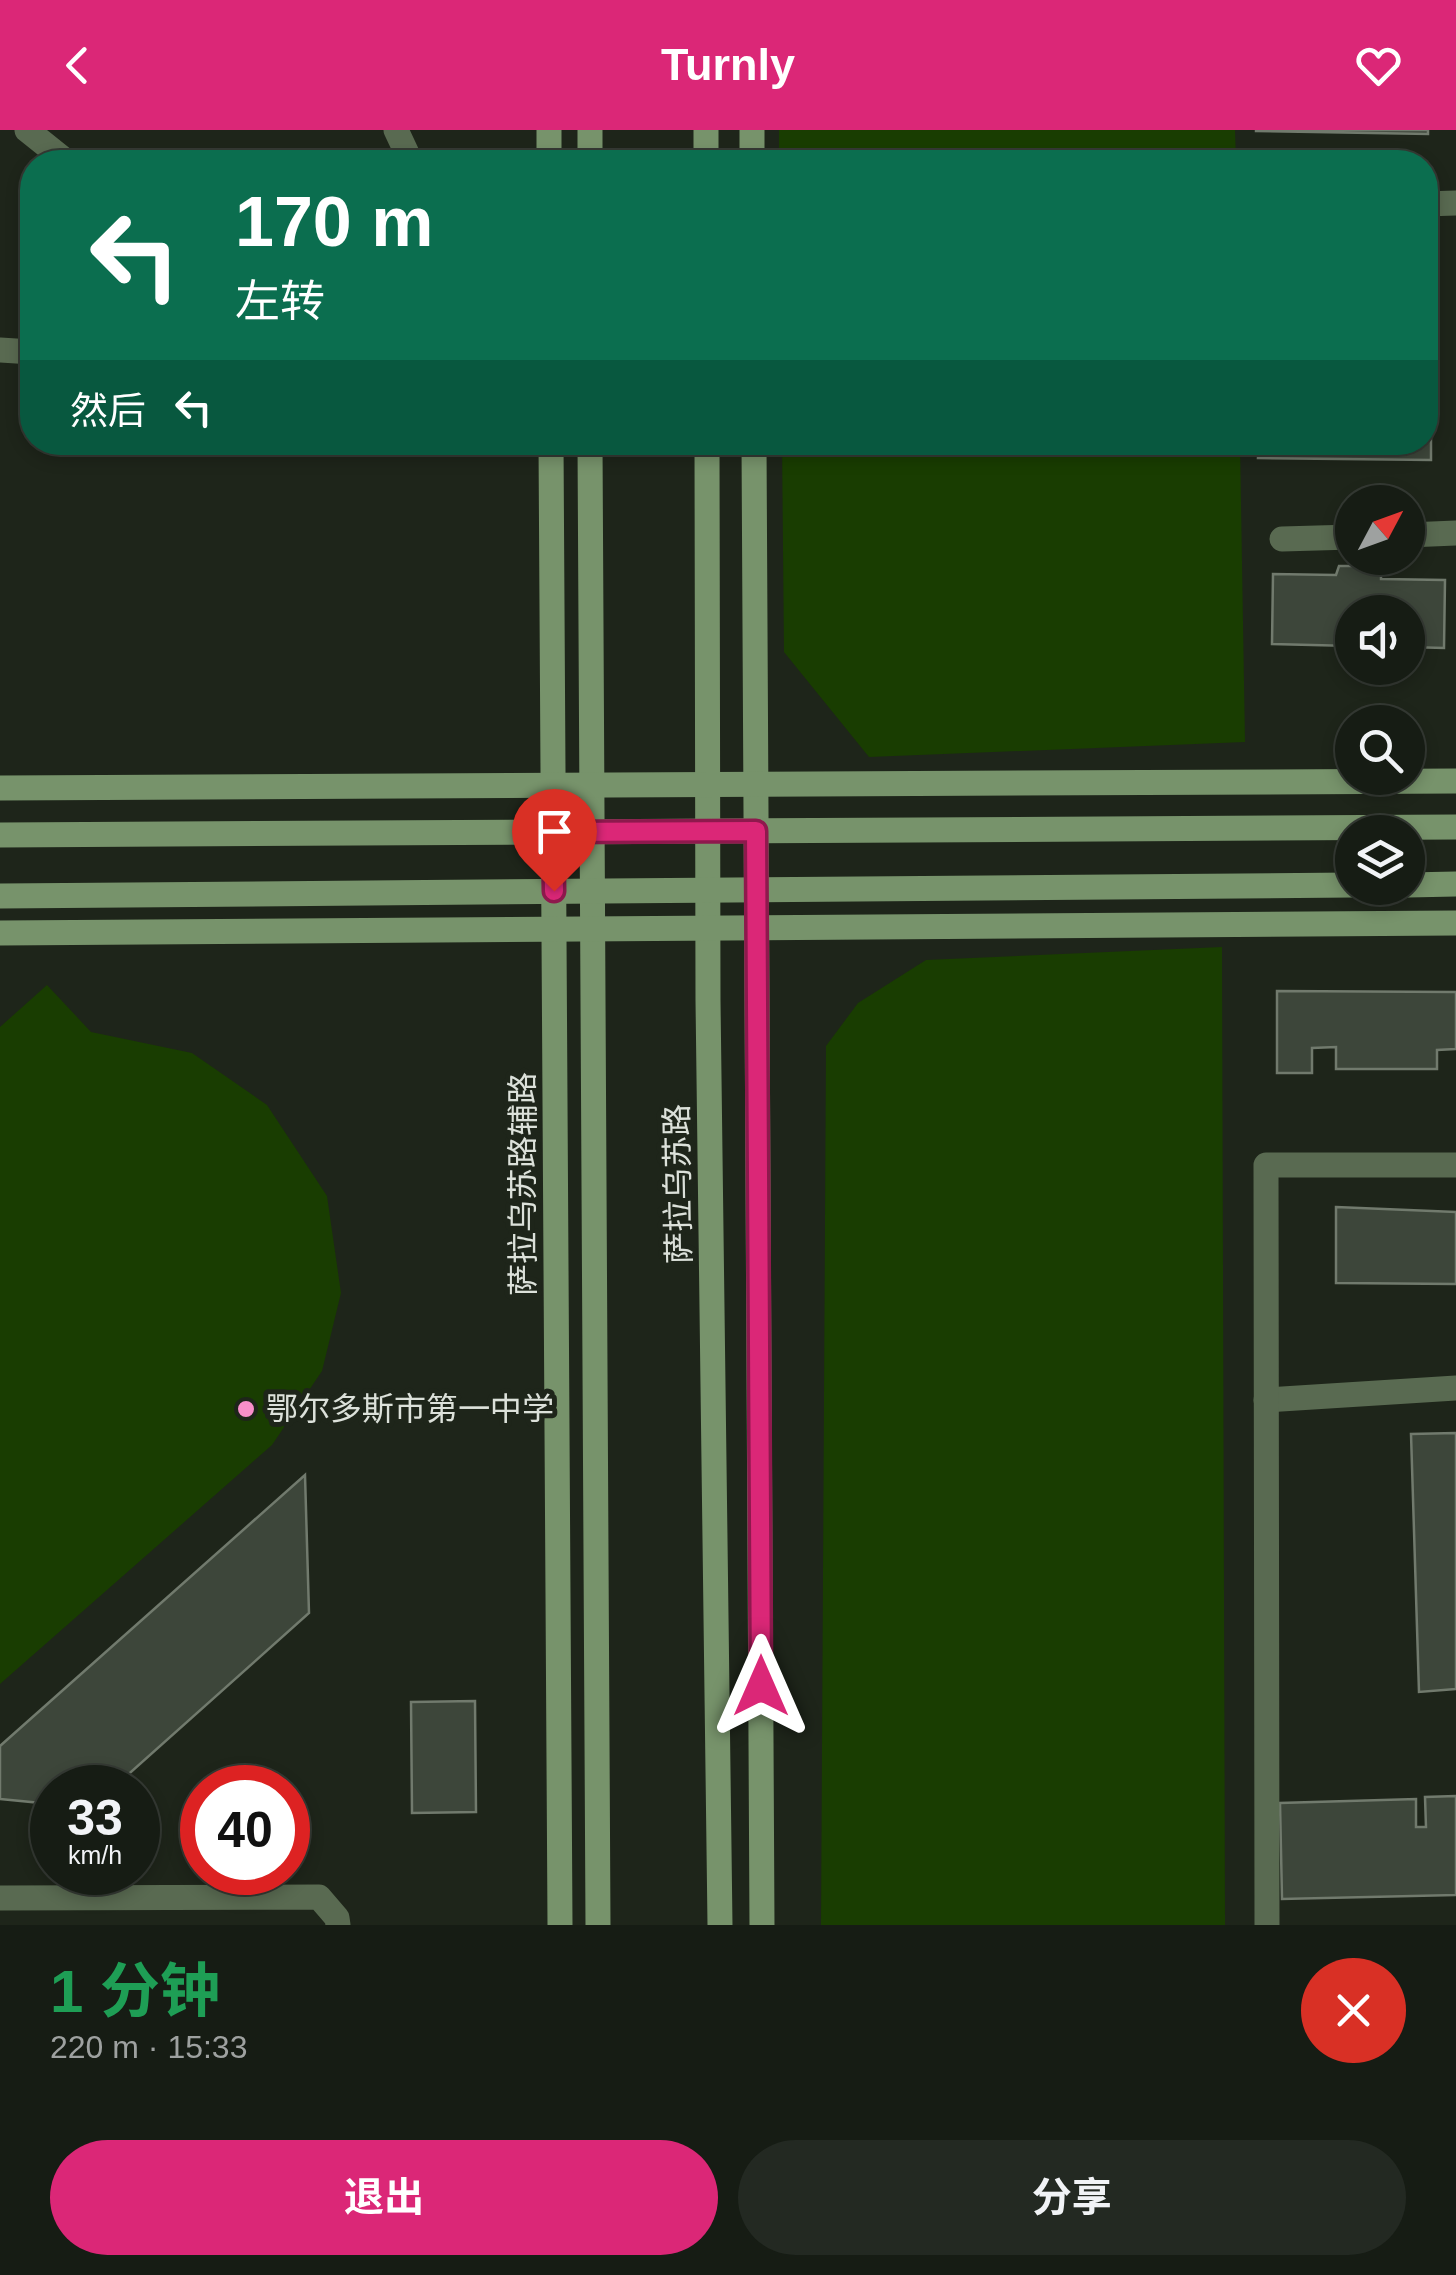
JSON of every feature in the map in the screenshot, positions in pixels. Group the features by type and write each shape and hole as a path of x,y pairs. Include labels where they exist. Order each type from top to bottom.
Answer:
{"street":[{"path":"27,130 51,150"},
{"name":"萨拉乌苏路辅路","path":"551,455 560,1925"},
{"path":"590,455 598,1925"},
{"name":"萨拉乌苏路","path":"706,455 720,1925"},
{"path":"754,455 762,1925"},
{"path":"1425,534 1456,533"},
{"path":"1282,539 1335,537"},
{"path":"0,788 1456,781"},
{"path":"0,835 1456,827"},
{"path":"1425,885 1456,884"},
{"path":"0,896 1335,885"},
{"path":"0,933 1456,923"},
{"path":"1267,1925 1266,1165 1456,1165"},
{"path":"1266,1400 1456,1388"},
{"path":"0,1898 319,1897 338,1918 338,1925"}],"green space":[{"path":"779,130 1235,130 1236,150 779,150"},
{"path":"782,455 1240,455 1245,742 869,757 784,652"},
{"path":"1222,947 1225,1925 821,1925 826,1046 858,1003 926,960"},
{"path":"47,985 91,1032 192,1053 267,1105 327,1196 341,1293 322,1371 272,1445 0,1684 0,1027"}],"building":[{"path":"1428,130 1428,134 1256,131"},
{"path":"1258,455 1431,455 1431,460 1258,458"},
{"path":"1273,574 1445,580 1444,648 1425,647 1425,595 1335,595 1335,646 1272,644"},
{"path":"1277,991 1456,992 1456,1049 1437,1050 1437,1069 1336,1069 1336,1047 1312,1048 1312,1073 1277,1073"},
{"path":"1336,1207 1456,1212 1456,1284 1336,1283"},
{"path":"1456,1433 1456,1689 1419,1692 1411,1434"},
{"path":"305,1475 309,1613 139,1765 30,1765 30,1802 0,1799 0,1746"},
{"path":"475,1701 476,1812 412,1813 411,1702"},
{"path":"1456,1796 1456,1895 1282,1899 1280,1803 1416,1799 1416,1827 1426,1827 1425,1797"}],"place":[{"name":"鄂尔多斯市第一中学","path":"246,1409"}],"route":[{"path":"554,891 553,832 756,831 761,1686"}]}
